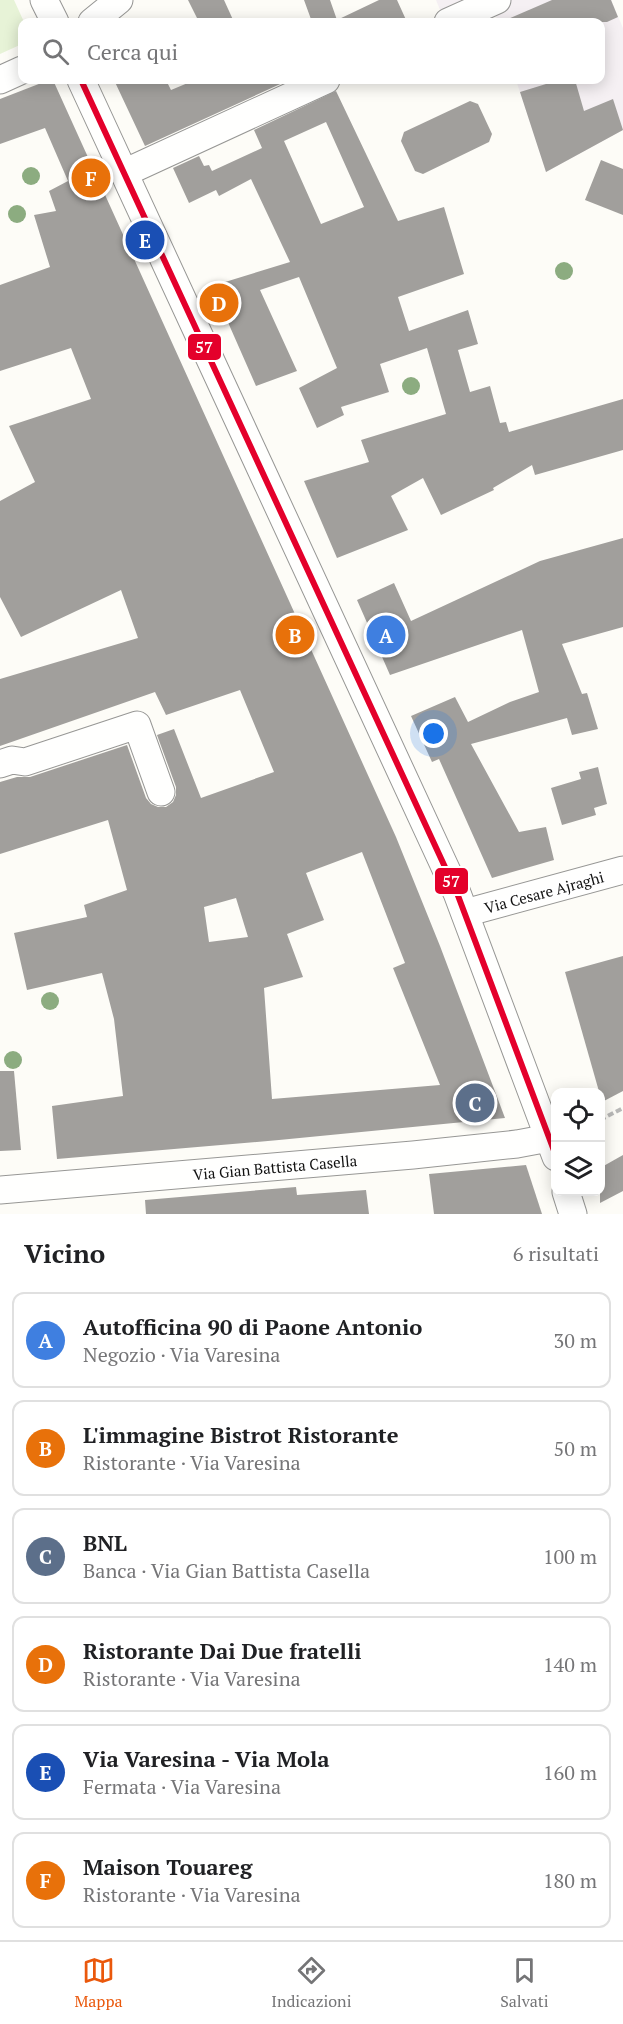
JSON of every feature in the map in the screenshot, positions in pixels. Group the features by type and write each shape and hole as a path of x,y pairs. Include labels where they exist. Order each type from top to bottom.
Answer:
{"street":[{"path":"44,0 53,18"},
{"path":"97,18 119,0"},
{"path":"457,18 497,0"},
{"path":"0,80 18,72"},
{"path":"83,84 465,913 551,1145"},
{"path":"124,173 317,84"},
{"path":"6,762 25,762 137,725 161,792"},
{"name":"Via Cesare Ajraghi","path":"465,913 623,870"},
{"name":"Via Gian Battista Casella","path":"0,1190 517,1144 551,1148"},
{"path":"568,1196 573,1214"}],"path":[{"path":"605,1117 623,1108"}],"shaded area":[{"path":"436,0 491,0 453,18 443,18"},
{"path":"503,0 611,0 623,28 623,130 546,172 517,84 605,84 605,18 497,18 492,5"}],"green space":[{"path":"0,0 14,0 22,18 18,18 18,46 0,54"}],"building":[{"path":"188,0 224,0 232,18 197,18"},
{"path":"304,0 330,0 336,18 311,18"},
{"path":"379,0 397,0 405,18 341,18"},
{"path":"552,0 611,0 618,17 607,22 605,18 510,18"},
{"path":"39,84 55,84 396,837 505,1118 57,1159 52,1106 123,1096 114,1019 102,973 27,990 14,933 87,917 84,905 127,890 108,820 0,854 0,782 17,777 30,777 127,745 146,798 151,804 166,807 173,802 176,787 157,735 174,729 201,798 274,772 240,690 166,715 155,692 0,746 0,679 138,638 121,590 21,637 0,597 0,501 35,482 9,426 91,399 71,348 0,371 0,285 50,267 34,215 56,211 49,191 68,181 45,128 0,144 0,99","holes":["362,852 405,963 393,968 440,1085 272,1099 264,988 303,977 287,934 324,920 306,873","236,898 248,937 209,942 204,907"]},
{"path":"116,84 168,84 171,90 185,84 280,84 145,146"},
{"path":"546,84 576,84 584,111 613,99 623,130 546,172 520,92"},
{"path":"336,91 398,221 444,207 464,274 398,297 409,331 468,310 478,344 458,350 470,392 490,386 500,423 506,422 509,432 623,399 623,450 535,475 532,465 493,488 494,490 441,515 423,478 391,496 408,530 337,558 304,481 369,462 361,440 446,414 427,348 380,364 389,392 341,407 344,415 317,428 299,388 337,368 299,277 260,290 297,371 256,386 212,286 290,262 251,179 219,196 216,190 189,203 173,168 199,156 204,166 209,165 212,171 262,148 254,130","holes":["326,122 364,207 321,224 284,141"]},
{"path":"470,101 478,104 492,134 489,142 423,174 415,171 401,141 404,132"},
{"path":"601,160 623,169 623,215 585,200"},
{"path":"623,538 623,627 562,644 582,694 587,693 598,729 572,735 567,718 471,744 519,832 546,827 554,860 492,878 439,759 432,762 411,716 455,697 468,722 510,702 539,692 522,630 390,675 357,600 394,583 411,621 540,561"},
{"path":"598,767 607,804 594,808 596,815 562,825 551,788 581,779 579,772"},
{"path":"623,956 623,1091 605,1100 605,1088 598,1088 565,972"},
{"path":"0,1071 14,1071 21,1150 0,1151"},
{"path":"623,1155 623,1191 600,1203 600,1196 605,1196 605,1165"},
{"path":"526,1165 542,1214 434,1214 429,1174"},
{"path":"296,1187 297,1195 366,1190 369,1214 146,1214 145,1200"}],"transit line":[{"name":"57","path":"83,84 457,893 551,1143"}],"place":[{"name":"Maison Touareg","path":"91,178"},
{"name":"Via Varesina - Via Mola","path":"145,240"},
{"name":"Ristorante Dai Due fratelli","path":"219,303"},
{"name":"L'immagine Bistrot Ristorante","path":"295,635"},
{"name":"Autofficina 90 di Paone Antonio","path":"386,635"},
{"name":"BNL","path":"475,1103"}]}
